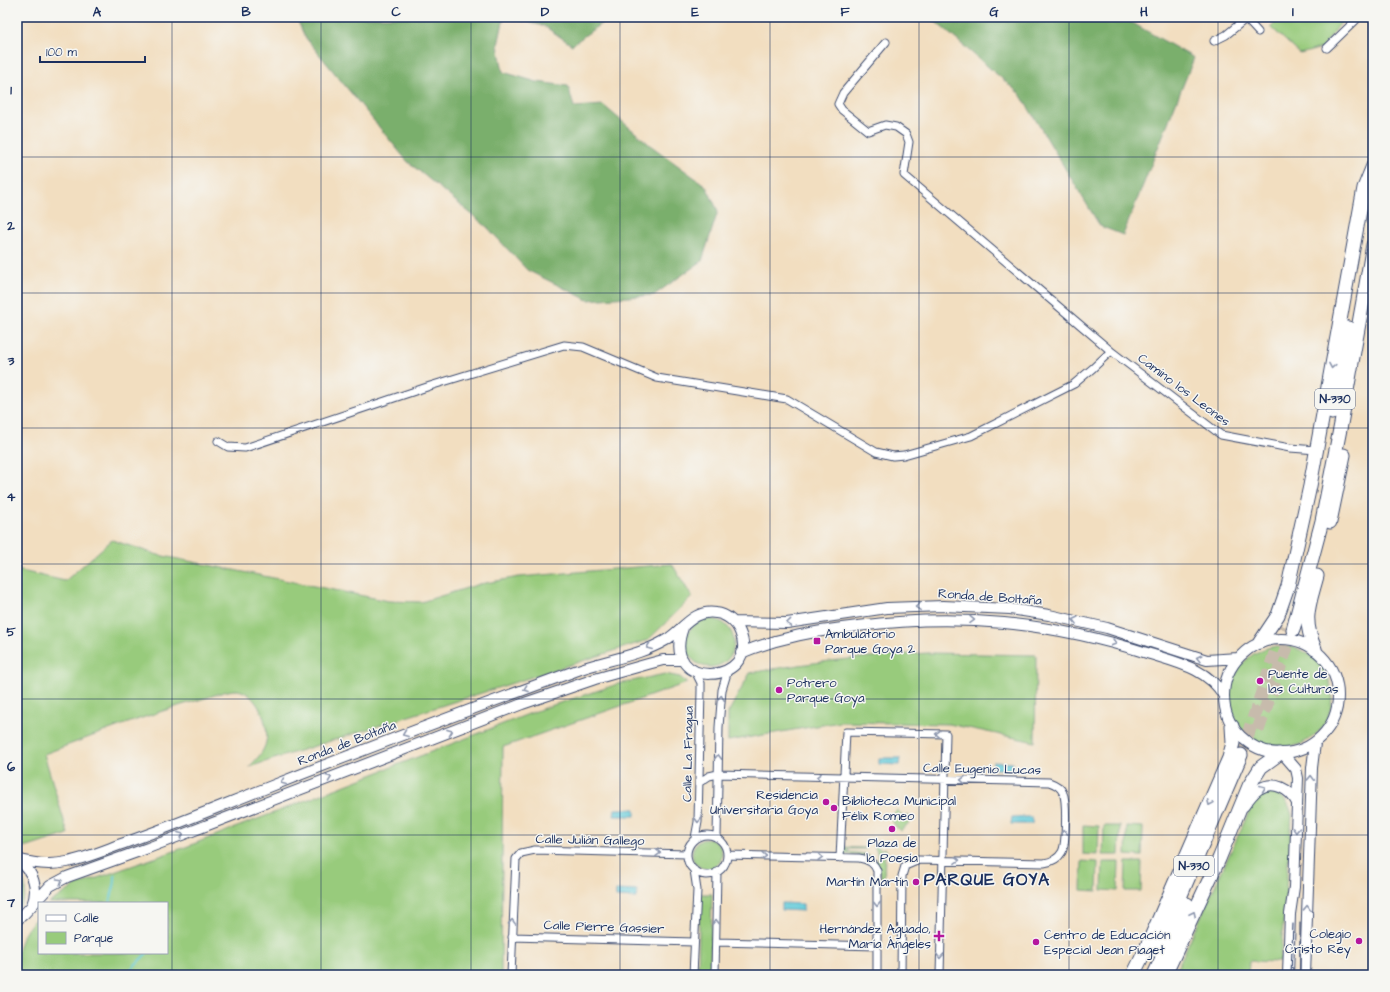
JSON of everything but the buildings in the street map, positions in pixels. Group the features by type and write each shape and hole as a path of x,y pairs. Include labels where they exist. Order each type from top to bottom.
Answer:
{"highway":[{"path":"1260,642 1272,627 1283,604 1317,450 1364,188 1373,166"},
{"name":"N-330","path":"1373,170 1341,374 1288,628 1322,521 1356,339 1360,326 1373,245"},
{"path":"1315,649 1308,630 1307,616 1337,494 1361,360 1360,326"},
{"path":"1133,975 1144,953 1232,750 1232,726"},
{"path":"1165,975 1219,859 1257,772 1266,763 1281,754"},
{"name":"N-330","path":"1142,975 1172,916 1245,756 1178,924 1154,975"}],"main road":[{"name":"Ronda de Boltaña","path":"17,860 30,863 52,864 86,856 191,818 479,706 586,667 635,653 664,641 683,628 695,616 707,612 720,613 734,622 786,623 887,608 943,606 1010,609 1049,615 1107,628 1207,660 1238,658"},
{"name":"Ronda de Boltaña","path":"741,653 780,638 845,627 912,620 986,620 1074,633 1138,650 1204,674 1216,685 1224,696"},
{"path":"683,628 679,644 683,660 695,671 711,675 728,670 738,660 741,653 741,637 734,622"},
{"path":"1289,640 1306,644 1315,649 1331,668 1338,686 1338,711 1328,730 1315,743 1303,750 1281,754 1252,746 1238,734 1227,716 1224,696 1227,678 1238,658 1248,649 1260,642 1289,640"},
{"name":"Ronda de Boltaña","path":"18,920 50,886 66,876 148,848 522,704 595,679 648,664 663,660 683,660"},
{"path":"1305,975 1312,768 1315,743"},
{"path":"1281,754 1292,764 1297,774 1294,887 1290,914 1288,975"},
{"path":"1237,816 1251,796 1264,787 1270,785 1283,788 1291,794 1297,802"},
{"name":"Ronda de Boltaña","path":"17,860 26,867 34,881 35,892 31,906"}],"street":[{"path":"1327,48 1356,20 1356,17"},
{"path":"1214,41 1226,35 1243,21 1249,19 1258,32"},
{"name":"Camino los Leones","path":"886,42 843,93 838,104 842,110 868,131 884,125 896,127 906,134 909,142 904,175 1111,350 1221,435 1290,448 1317,450"},
{"path":"218,441 228,448 245,448 430,386 564,345 583,347 656,378 787,399 876,452 893,456 904,455 971,436 1067,388 1094,368 1111,350"},
{"path":"717,838 721,702 728,670"},
{"name":"Calle La Fragua","path":"695,671 701,683 700,782 698,827 695,838"},
{"path":"840,858 846,732 946,734 940,975"},
{"name":"Calle Eugenio Lucas","path":"700,782 709,776 718,774 1049,782 1061,790 1065,799 1062,851 1058,857 1049,862 919,860 905,866 902,876 901,975"},
{"path":"707,835 717,838 724,844 727,855 724,865 717,872 704,874 694,870 689,864 687,854 690,844 695,838 707,835"},
{"name":"Calle Julián Gallego","path":"511,975 514,876 516,859 521,853 535,850 687,854"},
{"path":"727,855 865,859 875,865 877,871 877,975"},
{"path":"693,975 697,890 694,870"},
{"path":"715,975 717,872"},
{"name":"Calle Pierre Gassier","path":"512,937 694,942"},
{"path":"716,942 877,946"}],"green space":[{"path":"296,17 504,17 498,45 503,72 537,82 568,86 574,107 603,105 650,145 706,186 718,211 702,261 654,295 588,300 527,270 487,227 407,161 305,37"},
{"path":"507,17 610,17 572,45 544,26"},
{"path":"930,17 1122,17 1194,58 1123,235 1100,226 1020,94"},
{"path":"1281,17 1345,17 1322,48 1300,54 1271,27"},
{"path":"112,540 158,555 389,601 421,602 480,584 519,577 672,564 692,597 648,640 249,767 259,756 265,746 267,735 266,727 264,719 256,703 244,692 237,690 224,692 182,705 103,732 44,754 68,834 28,847 17,845 17,570 65,581"},
{"path":"710,619 719,621 727,626 732,634 734,643 732,652 727,660 719,665 710,667 701,665 693,660 688,652 686,643 688,634 693,626 701,621"},
{"path":"1281,646 1291,647 1310,654 1324,668 1331,687 1331,707 1324,726 1310,740 1291,747 1281,748 1271,747 1252,740 1238,726 1231,707 1230,697 1231,687 1238,668 1252,654 1271,647"},
{"path":"929,653 1036,655 1035,742 949,724 840,722 728,741 728,713 750,673 839,660"},
{"path":"665,674 680,677 687,683 503,747 501,975 22,975 19,965 18,949 20,942 28,928 38,915 38,954 168,954 168,902 51,902 77,885 183,848 544,708 618,684"},
{"path":"1269,791 1269,793 1278,795 1285,800 1292,816 1280,962 1249,961 1248,975 1174,975 1254,801 1259,794"},
{"path":"897,810 904,818 908,815 912,820 900,831 889,818"},
{"path":"1083,825 1099,826 1098,855 1083,854"},
{"path":"1104,826 1120,826 1119,855 1103,855"},
{"path":"1127,826 1143,827 1142,856 1126,855"},
{"path":"707,839 718,843 722,854 718,865 707,869 696,865 692,854 696,843"},
{"path":"872,841 881,850 884,848 888,852 885,853 884,881 881,881 878,866 874,861 863,856 842,854 842,847 866,848 848,849 848,852 866,854 878,862 877,852"},
{"path":"1082,861 1098,862 1097,891 1081,890"},
{"path":"1103,862 1119,862 1118,891 1102,890"},
{"path":"1126,862 1142,862 1141,891 1125,891"},
{"path":"17,870 25,884 25,895 17,909"},
{"path":"700,894 712,894 710,975 698,975"}],"water":[{"path":"879,758 900,758 899,765 879,764"},
{"path":"993,762 1013,763 1013,769 992,769"},
{"path":"615,809 635,809 635,816 614,816"},
{"path":"1012,817 1032,817 1032,824 1011,824"},
{"path":"616,890 637,891 636,898 616,897"},
{"path":"782,903 803,904 803,911 782,910"}],"waterway":[{"path":"110,902 115,883 115,876"},
{"path":"125,975 146,954"}],"tunnel":[{"path":"1241,755 1284,626"},
{"path":"1258,730 1293,630"}],"tram line":[{"path":"1300,923 1300,975"},
{"path":"1291,975 1293,924"}],"place":[{"name":"Ambulatorio Parque Goya 2","path":"817,641"},
{"name":"Puente de las Culturas","path":"1260,681"},
{"name":"Potrero Parque Goya","path":"779,690"},
{"name":"Residencia Universitaria Goya","path":"826,802"},
{"name":"Biblioteca Municipal Félix Romeo","path":"834,808"},
{"name":"Plaza de la Poesía","path":"892,829"},
{"name":"Martín Martín","path":"916,882"},
{"name":"Hernández Aguado, María Ángeles","path":"939,936"},
{"name":"Colegio Cristo Rey","path":"1359,941"},
{"name":"Centro de Educación Especial Jean Piaget","path":"1036,942"}],"district":[{"name":"PARQUE GOYA","path":"987,880"}]}
